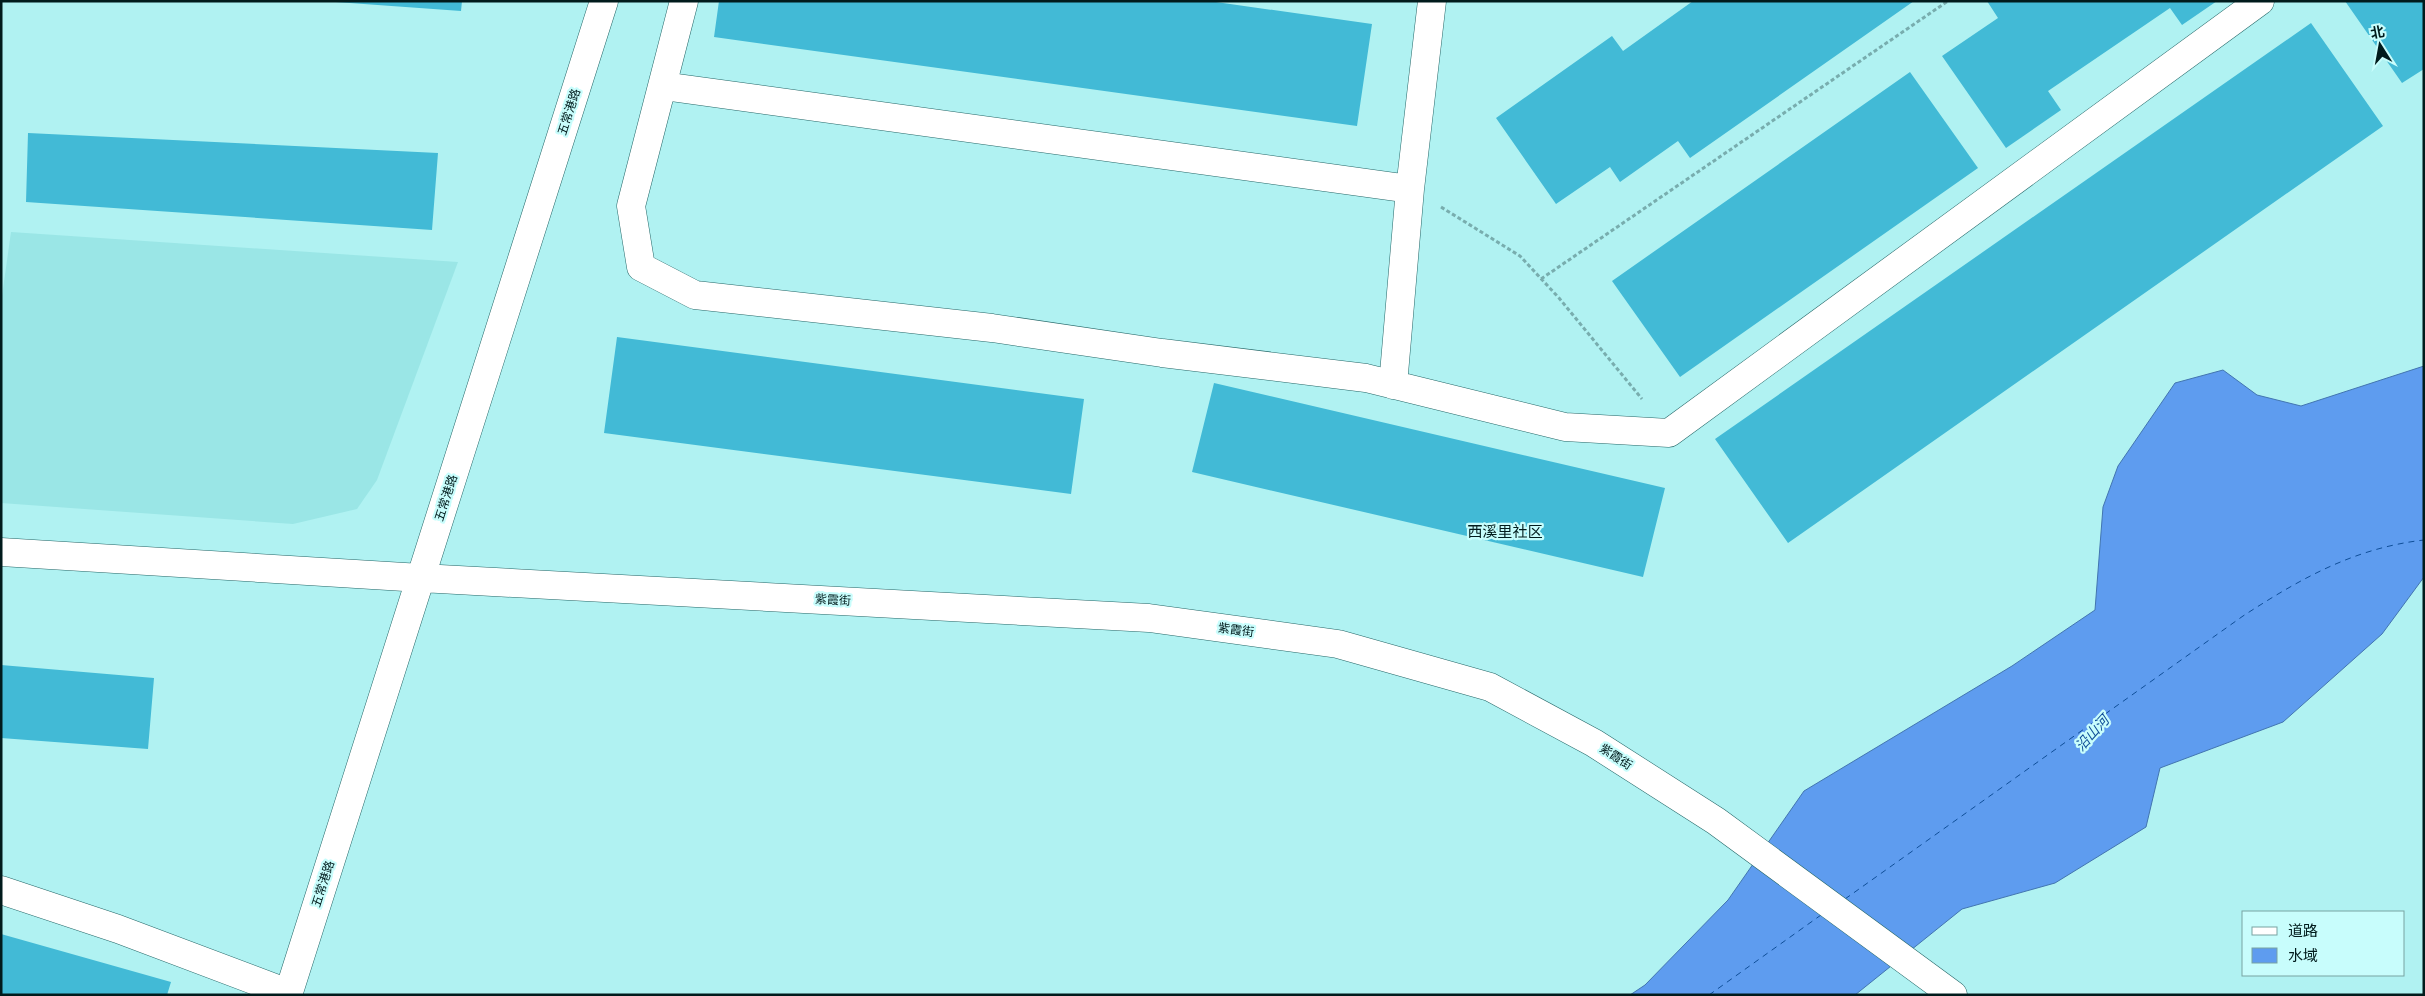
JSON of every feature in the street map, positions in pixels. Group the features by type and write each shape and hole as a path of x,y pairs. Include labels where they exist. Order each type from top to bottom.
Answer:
{"street":[{"name":"五常港路","path":"288,994 604,1"},
{"path":"684,1 632,206 641,267 695,295 992,328 1162,353 1366,378 1565,427 1669,433 2260,1"},
{"path":"1393,385 1410,189 1432,1"},
{"path":"663,86 1410,189"},
{"name":"紫霞街","path":"1,552 421,578 1149,618 1338,644 1490,687 1594,743 1716,821 1953,995"},
{"path":"1,890 118,928 288,994"}],"path":[{"path":"1541,279 1948,1"},
{"path":"1410,189 1520,256 1669,433"}],"shaded area":[{"path":"11,232 458,262 377,480 357,509 293,524 1,503 1,303"}],"water":[{"name":"沿山河","path":"2424,366 2424,577 2382,634 2283,722 2160,768 2146,827 2055,883 1962,909 1855,995 1630,995 1645,985 1728,900 1804,791 2012,666 2095,610 2103,507 2118,466 2175,383 2223,370 2257,395 2301,406"}],"building":[{"path":"322,1 462,1 461,11"},
{"path":"719,1 1209,1 1372,24 1357,126 714,37"},
{"path":"1693,1 1914,1 1690,158 1678,141 1620,182 1610,167 1556,204 1496,118 1612,36 1623,51"},
{"path":"1987,1 2217,1 2182,25 2170,8 2048,91 2061,110 2006,148 1942,56 1998,18"},
{"path":"2345,1 2424,1 2424,69 2402,83"},
{"path":"2311,23 2383,126 1788,543 1715,439"},
{"path":"1910,72 1978,168 1680,377 1612,281"},
{"path":"28,133 438,153 432,230 26,202"},
{"path":"617,337 1084,399 1071,494 604,433"},
{"path":"1214,383 1665,488 1643,577 1192,472"},
{"path":"1,665 154,678 148,749 1,738"},
{"path":"1,934 171,982 167,995 1,995"}],"ferry route":[{"path":"1845,899 2264,602 2307,578 2351,558 2398,544 2424,540"},
{"path":"1709,995 1821,915"}],"district":[{"name":"西溪里社区","path":"1505,532"}]}
